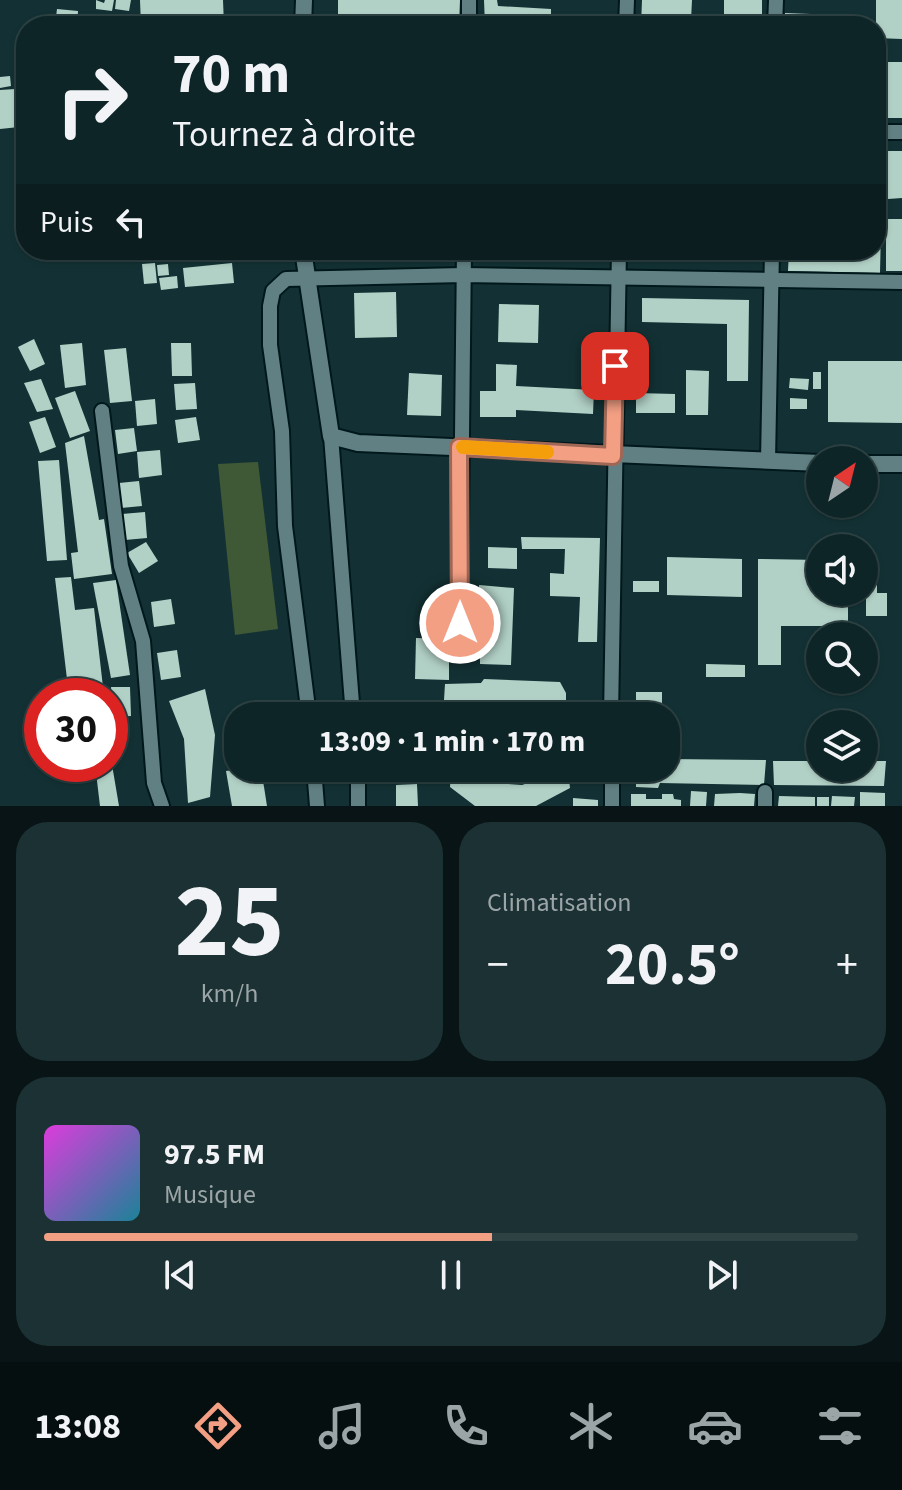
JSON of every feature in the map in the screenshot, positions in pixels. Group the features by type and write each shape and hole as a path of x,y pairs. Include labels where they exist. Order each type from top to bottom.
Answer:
{"street":[{"path":"303,260 331,436 352,702"},
{"path":"460,623 459,447 464,260"},
{"path":"611,702 619,260"},
{"path":"768,461 772,260"},
{"path":"307,702 285,526 282,431 270,345 273,291 286,279 463,275 902,282"},
{"path":"102,411 121,566 143,641 154,783 162,806"},
{"path":"331,436 358,443 806,462"},
{"path":"878,464 902,464"},
{"path":"315,782 317,806"},
{"path":"358,782 358,806"},
{"path":"612,782 612,806"}],"green space":[{"path":"258,462 278,629 235,635 218,464"}],"building":[{"path":"96,0 104,3 105,0 114,0 112,11 96,9"},
{"path":"116,0 131,0 129,11 115,9"},
{"path":"140,0 223,0 224,16 141,16"},
{"path":"338,0 460,0 459,16 338,16"},
{"path":"484,0 497,0 498,6 551,9 551,16 485,16"},
{"path":"642,0 692,0 691,16 641,16"},
{"path":"724,0 762,0 762,16 724,16"},
{"path":"876,0 902,0 902,39 886,38 886,16 876,16"},
{"path":"57,9 78,11 78,16 56,16"},
{"path":"785,13 811,14 811,16 785,16"},
{"path":"886,62 902,62 902,118 886,118"},
{"path":"10,76 11,86 0,88 0,77"},
{"path":"15,89 16,127 0,129 0,90"},
{"path":"886,151 902,151 902,198 888,199"},
{"path":"886,219 902,219 902,271 886,271"},
{"path":"547,260 606,260 606,262"},
{"path":"789,260 880,260 880,273 788,271"},
{"path":"155,263 157,283 144,284 142,264"},
{"path":"232,263 234,283 185,287 183,268"},
{"path":"168,264 169,275 158,276 157,265"},
{"path":"177,276 178,288 161,290 159,278"},
{"path":"396,292 397,337 355,338 354,293"},
{"path":"642,298 749,300 748,381 727,381 727,324 642,322"},
{"path":"499,304 539,305 538,343 498,342"},
{"path":"34,339 45,364 30,371 18,347"},
{"path":"82,343 86,385 65,388 60,345"},
{"path":"171,343 191,343 192,376 172,376"},
{"path":"126,348 132,401 110,403 104,350"},
{"path":"828,361 902,361 902,423 828,422"},
{"path":"496,364 517,365 516,386 594,390 593,414 516,410 516,417 480,417 480,391 496,391"},
{"path":"686,370 709,371 708,415 686,415"},
{"path":"813,372 821,372 821,389 813,389"},
{"path":"409,373 442,375 441,416 407,415"},
{"path":"790,378 809,379 808,390 789,388"},
{"path":"41,379 53,409 37,412 24,383"},
{"path":"195,383 197,409 176,410 174,384"},
{"path":"75,391 90,431 70,438 55,398"},
{"path":"636,393 675,394 675,413 636,413"},
{"path":"790,398 807,399 807,409 790,409"},
{"path":"155,399 157,424 137,426 135,401"},
{"path":"45,417 56,447 40,453 29,422"},
{"path":"196,417 200,440 178,443 175,420"},
{"path":"134,428 137,451 118,454 115,430"},
{"path":"84,436 99,520 104,519 112,574 74,579 71,553 78,552 65,443"},
{"path":"160,450 162,475 139,478 137,452"},
{"path":"59,460 67,560 47,561 38,461"},
{"path":"139,481 142,506 121,508 119,483"},
{"path":"145,512 147,538 125,540 122,514"},
{"path":"521,537 600,538 597,642 578,642 580,597 550,596 550,573 564,574 565,549 522,549"},
{"path":"146,542 158,561 139,573 127,553"},
{"path":"488,547 517,548 517,569 488,568"},
{"path":"667,557 742,559 742,597 667,595"},
{"path":"758,559 806,560 806,606 848,606 848,622 806,622 806,626 781,626 781,665 758,665"},
{"path":"71,577 75,610 94,608 102,678 67,678 55,578"},
{"path":"116,580 130,675 111,678 93,583"},
{"path":"633,581 659,581 659,592 633,592"},
{"path":"479,585 514,588 511,665 480,664"},
{"path":"878,593 887,593 887,616 866,616 866,606 878,606"},
{"path":"171,599 175,624 154,627 151,602"},
{"path":"416,638 449,639 449,680 415,679"},
{"path":"177,650 181,677 161,680 157,653"},
{"path":"706,664 745,665 745,677 706,677"},
{"path":"484,679 560,682 566,693 566,702 444,702 445,684 481,683"},
{"path":"128,687 130,687 131,716 128,716"},
{"path":"205,689 215,735 210,797 188,803 184,739 169,701"},
{"path":"636,692 662,692 662,702 636,702"},
{"path":"680,759 766,760 764,785 660,783 658,788 636,787 636,782 680,782"},
{"path":"773,761 806,761 806,782 878,782 878,761 886,761 884,786 774,785"},
{"path":"97,782 115,782 119,806 100,806"},
{"path":"228,782 263,782 267,806 232,806"},
{"path":"450,782 522,785 531,782 569,782 570,788 536,806 475,806 450,787"},
{"path":"417,784 418,806 396,806 396,785"},
{"path":"691,791 707,792 706,806 690,806"},
{"path":"860,792 885,793 885,806 860,806"},
{"path":"631,794 646,794 646,799 662,799 662,794 673,794 674,799 681,800 681,806 631,806"},
{"path":"715,794 755,794 754,806 714,806"},
{"path":"779,796 815,797 815,806 778,806"},
{"path":"832,796 855,797 854,806 831,806"},
{"path":"817,797 829,797 829,806 817,806"},
{"path":"573,798 598,800 598,806 573,806"}],"slow traffic":[{"path":"463,447 547,452"}],"route":[{"path":"460,623 459,447 613,456 615,366"}]}
